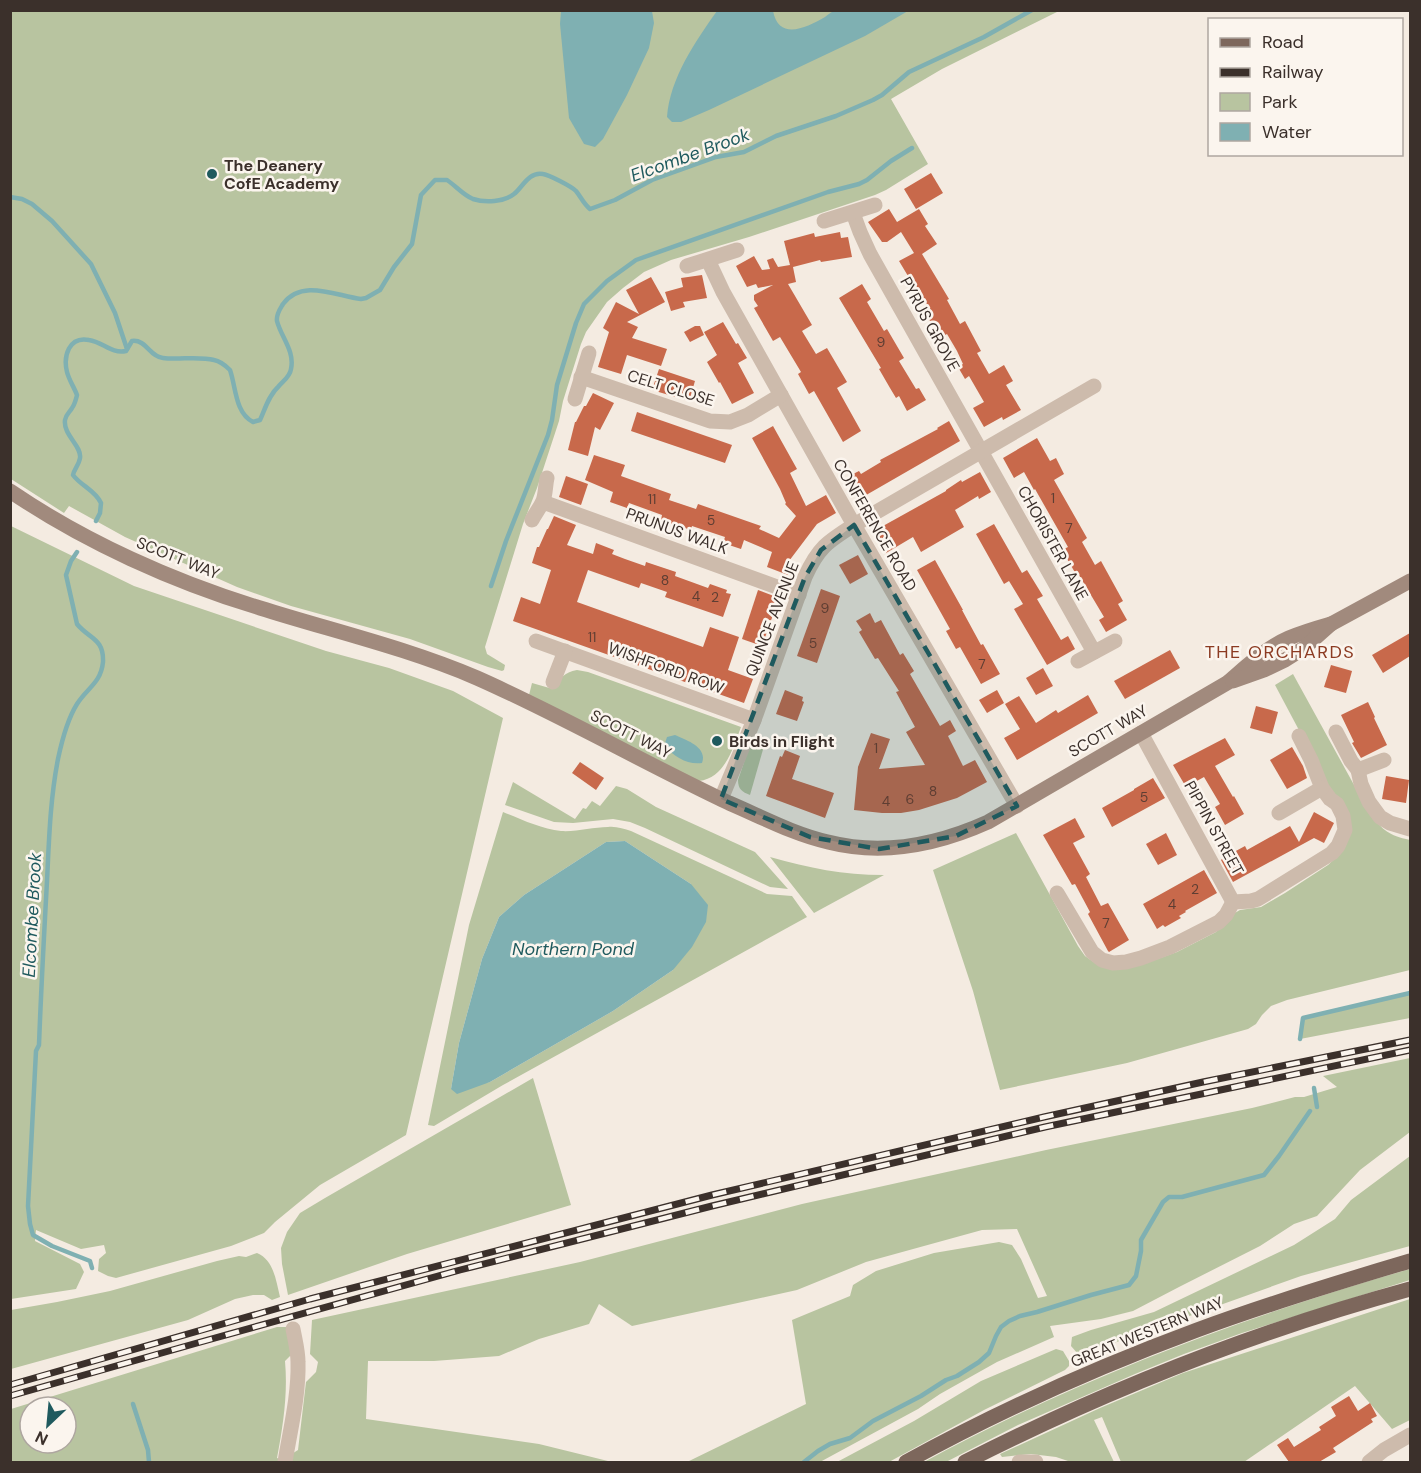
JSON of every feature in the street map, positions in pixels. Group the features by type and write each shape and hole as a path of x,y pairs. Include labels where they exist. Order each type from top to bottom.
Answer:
{"main road":[{"name":"GREAT WESTERN WAY","path":"906,1462 985,1422 1133,1354 1242,1314 1410,1261"},
{"path":"965,1462 1050,1420 1188,1361 1296,1324 1410,1289"}],"street":[{"path":"824,221 875,205"},
{"name":"PYRUS GROVE","path":"854,213 870,254 981,451"},
{"path":"687,266 737,250"},
{"name":"CONFERENCE ROAD","path":"708,260 723,292 854,525 1017,806"},
{"path":"575,399 589,353"},
{"name":"CELT CLOSE","path":"581,377 710,420 730,422 748,415 782,395"},
{"name":"QUINCE AVENUE","path":"722,799 754,720 799,595 812,562 820,550 830,540 854,525 1094,386"},
{"name":"CHORISTER LANE","path":"981,451 1094,652"},
{"path":"532,520 543,502 547,478"},
{"name":"SCOTT WAY","path":"10,491 107,547 149,566 248,604 370,640 456,669 532,703 688,783 783,827 843,846 879,849 918,845 956,836 988,822 1227,683 1257,657 1279,643 1298,634 1330,624 1410,581"},
{"name":"PRUNUS WALK","path":"543,502 799,595"},
{"name":"WISHFORD ROW","path":"536,641 754,720"},
{"path":"1078,661 1115,641"},
{"path":"553,682 565,651"},
{"path":"1336,732 1358,770 1369,802 1380,817 1390,823 1410,829"},
{"name":"PIPPIN STREET","path":"1141,733 1233,902 1258,899 1332,853 1345,830 1343,816 1337,804 1322,788 1299,736"},
{"path":"1358,770 1384,760"},
{"path":"1279,813 1322,788"},
{"path":"1057,893 1092,952 1102,960 1113,963 1141,958 1170,947 1219,922 1233,902"},
{"path":"285,1462 298,1365 293,1329"},
{"path":"1369,1462 1410,1435"},
{"path":"1019,1462 1036,1462"}],"highlighted area":[{"path":"854,525 1017,806 956,836 879,849 810,837 721,799 805,577 821,550"}],"green space":[{"path":"10,11 1059,11 942,69 891,99 928,164 875,195 671,260 644,272 607,302 586,332 581,344 559,421 523,524 485,647 487,654 505,665 502,671 410,639 291,606 237,587 125,537 69,506 64,513 11,479"},
{"path":"11,526 134,586 326,651 389,668 453,691 503,718 406,1135 320,1185 264,1233 231,1246 116,1278 98,1271 99,1259 106,1253 104,1245 81,1249 36,1230 35,1241 80,1264 84,1272 76,1289 11,1299"},
{"path":"577,670 741,727 727,761 708,779 699,781 529,695 532,683 553,689 566,674"},
{"path":"1293,674 1370,814 1387,831 1410,840 1410,970 1287,1000 1271,1006 1256,1024 1248,1029 1127,1063 1000,1090 973,991 933,870 1016,833 1078,946 1085,956 1095,963 1149,962 1177,952 1216,932 1233,914 1240,910 1261,907 1328,865 1342,852 1349,835 1326,781 1275,685"},
{"path":"752,739 763,743 764,746 750,795 741,790 738,780"},
{"path":"513,782 575,819 592,801 600,806 616,786 627,789 656,807 755,852 788,889 770,887 630,822 613,819 573,823 554,822 505,805"},
{"path":"503,812 554,830 573,831 611,827 631,831 767,894 792,896 807,917 503,1085 434,1126 428,1125 469,925","holes":["625,841 691,884 673,970 613,1011 490,1082 451,1089 459,1043 482,959 499,917 524,895 606,842"]},
{"path":"770,857 826,870 884,875 814,913"},
{"path":"1410,993 1410,1018 1300,1039 1303,1018"},
{"path":"1410,1058 1410,1132 1360,1170 1317,1216 1294,1224 1260,1246 1133,1311 1101,1319 1050,1326 1054,1337 997,1362 918,1409 820,1462 687,1462 806,1404 792,1320 850,1296 853,1285 876,1271 934,1253 999,1242 1012,1245 1021,1259 1038,1298 1047,1296 1017,1229 982,1230 866,1262 797,1290 632,1326 599,1304 589,1324 539,1339 499,1356 434,1361 368,1361 366,1419 539,1444 612,1462 11,1462 11,1409 18,1407 18,1455 78,1455 78,1395 56,1395 277,1327 287,1327 292,1354 285,1361 286,1386 277,1458 282,1460 298,1450 306,1382 316,1372 318,1362 310,1354 312,1320 580,1262 802,1204 1046,1150 1252,1108 1295,1097 1304,1097 1337,1087 1323,1076"},
{"path":"533,1078 571,1205 407,1254 288,1295 281,1248 287,1232 300,1213"},
{"path":"1410,1156 1410,1246 1301,1276 1078,1354 1071,1346 1072,1337 1154,1312 1294,1245 1335,1219 1351,1200"},
{"path":"257,1253 263,1256 271,1266 280,1297 272,1300 264,1295 253,1295 235,1299 188,1320 11,1369 11,1310 110,1291 217,1261"},
{"path":"1410,1269 1410,1280 1242,1333 1184,1354 1018,1425 946,1462 924,1462 1041,1404 1162,1352 1285,1308"},
{"path":"1410,1299 1410,1420 1392,1429 1355,1386 1244,1462 1121,1462 1102,1417 1094,1420 1114,1462 1071,1462 1056,1457 1031,1454 1002,1457 1000,1454 1183,1373"},
{"path":"1056,1349 1063,1351 1069,1361 1069,1366 1065,1370 984,1410 889,1462 837,1462 914,1421 981,1381"}],"water":[{"path":"837,10 908,11 865,36 709,110 681,122 672,122 667,117 678,74 717,11 773,11 781,26 794,29 810,25"},
{"path":"561,11 652,11 654,23 649,48 603,139 595,147 584,144 569,118 560,24"},
{"path":"675,735 699,748 703,757 702,763 691,763 682,759 672,754 664,746 667,737"},
{"name":"Northern Pond","path":"625,841 691,884 708,905 706,922 692,947 673,970 613,1011 490,1082 457,1094 451,1089 459,1043 482,959 499,917 524,895 606,842"}],"building":[{"path":"931,173 943,193 916,209 904,189"},
{"path":"889,209 897,222 919,209 928,224 925,226 937,244 922,254 949,299 947,300 960,324 965,321 981,351 977,353 989,374 1004,365 1013,381 1006,385 1021,410 984,427 973,408 984,402 969,376 965,379 958,367 963,364 947,334 940,338 923,309 928,306 899,261 914,253 901,232 887,242 882,242 868,222"},
{"path":"840,232 841,238 848,237 852,257 821,262 820,260 793,267 796,282 788,284 812,325 802,331 816,354 827,348 847,382 837,388 861,431 843,442 814,391 809,394 798,374 801,372 780,337 773,341 754,308 758,306 754,295 773,285 758,288 756,284 747,287 736,266 754,256 762,270 770,269 767,260 773,258 778,267 790,265 784,241 814,233 815,237"},
{"path":"702,275 707,298 683,302 685,307 671,311 665,292 683,287 681,278"},
{"path":"651,277 665,302 627,322 638,327 632,338 667,349 661,366 627,355 621,374 598,367 609,332 603,328 616,302 639,314 626,290"},
{"path":"862,284 871,299 867,302 884,331 887,329 904,358 899,361 916,389 919,388 926,400 907,411 899,396 896,398 879,369 881,368 839,298"},
{"path":"723,322 747,358 738,363 754,393 732,404 707,362 717,355 704,332"},
{"path":"700,326 704,335 690,342 684,332"},
{"path":"659,369 695,381 689,401 652,390"},
{"path":"593,393 614,403 600,430 595,427 588,456 568,450 575,422"},
{"path":"637,412 732,445 725,463 631,431"},
{"path":"949,421 960,441 861,498 849,476 859,471 861,474 881,462 880,460"},
{"path":"773,426 797,469 790,473 806,506 826,495 836,513 817,524 789,561 793,562 788,575 767,567 772,552 744,540 741,549 723,543 725,537 692,526 691,530 661,520 662,515 629,503 627,508 610,502 613,492 585,480 594,455 625,465 621,476 671,494 669,500 696,509 698,504 761,526 759,529 779,538 796,516 785,504 780,489 752,438"},
{"path":"1037,438 1050,461 1056,458 1064,474 1054,480 1087,538 1082,542 1095,565 1101,561 1123,601 1118,604 1127,620 1106,632 1099,620 1104,617 1062,550 1068,547 1035,489 1024,472 1014,478 1003,458"},
{"path":"980,472 991,492 979,499 978,496 955,510 964,527 921,552 913,537 886,553 874,531 946,491 961,480 962,482"},
{"path":"566,476 588,484 581,505 559,497"},
{"path":"554,516 576,525 567,545 593,554 596,543 614,550 612,554 625,559 645,566 646,562 676,572 675,576 708,588 710,584 727,590 726,593 731,594 723,617 665,597 667,592 641,583 639,588 588,570 577,602 703,647 710,627 739,637 728,670 753,679 744,703 513,621 521,597 540,604 551,570 532,563 537,547"},
{"path":"994,524 1022,573 1027,570 1043,596 1037,599 1061,640 1068,636 1075,649 1047,665 1014,609 1023,604 1009,581 1004,584 976,534"},
{"path":"858,555 868,574 850,584 839,565"},
{"path":"935,560 981,645 983,644 1000,674 981,684 960,647 956,649 946,631 950,629 917,570"},
{"path":"821,589 840,596 817,663 797,656"},
{"path":"758,590 779,598 762,646 742,639"},
{"path":"870,613 875,623 881,620 900,655 903,653 914,671 910,674 940,726 950,720 956,731 948,736 963,766 975,760 987,782 957,798 919,810 882,813 854,810 858,767 871,733 890,739 879,769 925,765 906,732 915,727 896,692 899,691 878,658 875,659 859,632 862,630 856,621"},
{"path":"1410,633 1410,656 1383,673 1372,655"},
{"path":"1170,650 1180,668 1125,699 1114,681"},
{"path":"1331,665 1352,671 1346,693 1324,687"},
{"path":"1043,668 1053,686 1036,695 1026,678"},
{"path":"785,690 803,697 804,702 797,721 776,714"},
{"path":"997,690 1004,703 987,713 979,700"},
{"path":"1088,695 1098,713 1017,760 1004,738 1020,729 1005,704 1019,696 1036,723 1056,710 1058,713"},
{"path":"1368,702 1387,745 1361,758 1352,743 1354,742 1341,715"},
{"path":"1256,706 1278,712 1272,734 1250,728"},
{"path":"1225,738 1235,755 1215,766 1244,814 1225,825 1215,807 1220,804 1204,777 1186,787 1173,765"},
{"path":"1292,747 1307,778 1287,789 1270,760"},
{"path":"785,750 800,756 792,779 834,793 825,818 766,796 780,756 782,757"},
{"path":"580,762 604,778 596,790 572,773"},
{"path":"1386,776 1409,780 1406,803 1382,799"},
{"path":"1153,778 1165,798 1112,827 1102,808"},
{"path":"1314,812 1334,823 1324,843 1314,838 1233,882 1221,860 1223,858 1245,846 1247,850 1290,826 1299,842"},
{"path":"1075,818 1085,837 1073,843 1090,874 1086,877 1101,906 1108,903 1129,940 1109,952 1075,884 1072,885 1043,835"},
{"path":"1166,833 1177,855 1158,865 1146,844"},
{"path":"1204,870 1217,893 1185,911 1179,916 1181,918 1157,929 1143,904"},
{"path":"1349,1396 1358,1411 1370,1403 1377,1416 1371,1419 1373,1422 1333,1448 1336,1452 1319,1462 1289,1462 1277,1445 1288,1438 1294,1447 1321,1430 1319,1427 1336,1416 1331,1407"}],"waterway":[{"name":"Elcombe Brook","path":"96,521 101,503 73,475 80,454 65,425 77,395 68,375 66,360 69,348 77,341 94,341 121,351 126,351 132,341 137,341 159,357 202,358 218,361 230,370 239,406 247,418 253,422 260,420 272,394 288,377 291,369 291,356 277,321 283,304 291,296 309,290 361,299 380,290 412,244 421,195 435,180 447,180 473,199 494,201 510,197 530,177 543,174 576,191 590,209 615,200 652,180 716,157 744,152 776,136 836,116 873,100 909,72 984,37 1032,10"},
{"path":"491,586 506,541 548,435 557,385 584,304 607,281 636,260 828,192 859,184 912,148"},
{"path":"10,197 32,204 52,221 91,264 115,313 127,349"},
{"name":"Elcombe Brook","path":"77,552 66,575 77,624 98,643 103,654 103,662 100,675 73,710 63,737 53,790 28,1206 33,1235 52,1246 90,1261 92,1268"},
{"path":"1300,1039 1303,1018 1410,993"},
{"path":"1314,1088 1317,1107"},
{"path":"804,1462 830,1444 850,1438 873,1421 979,1362 989,1353 1001,1327 1009,1321 1129,1285 1136,1276 1141,1240 1163,1202 1169,1197 1182,1197 1264,1175 1310,1111"},
{"name":"Elcombe Brook","path":"133,1404 148,1450 149,1462"}],"railway":[{"path":"10,1385 310,1299 712,1195 1044,1117 1410,1040"},
{"path":"10,1396 460,1270 712,1206 1045,1127 1410,1050"}],"place":[{"name":"The Deanery CofE Academy","path":"212,174"},
{"name":"Birds in Flight","path":"717,741"}],"district":[{"name":"THE ORCHARDS","path":"1280,652"}]}
